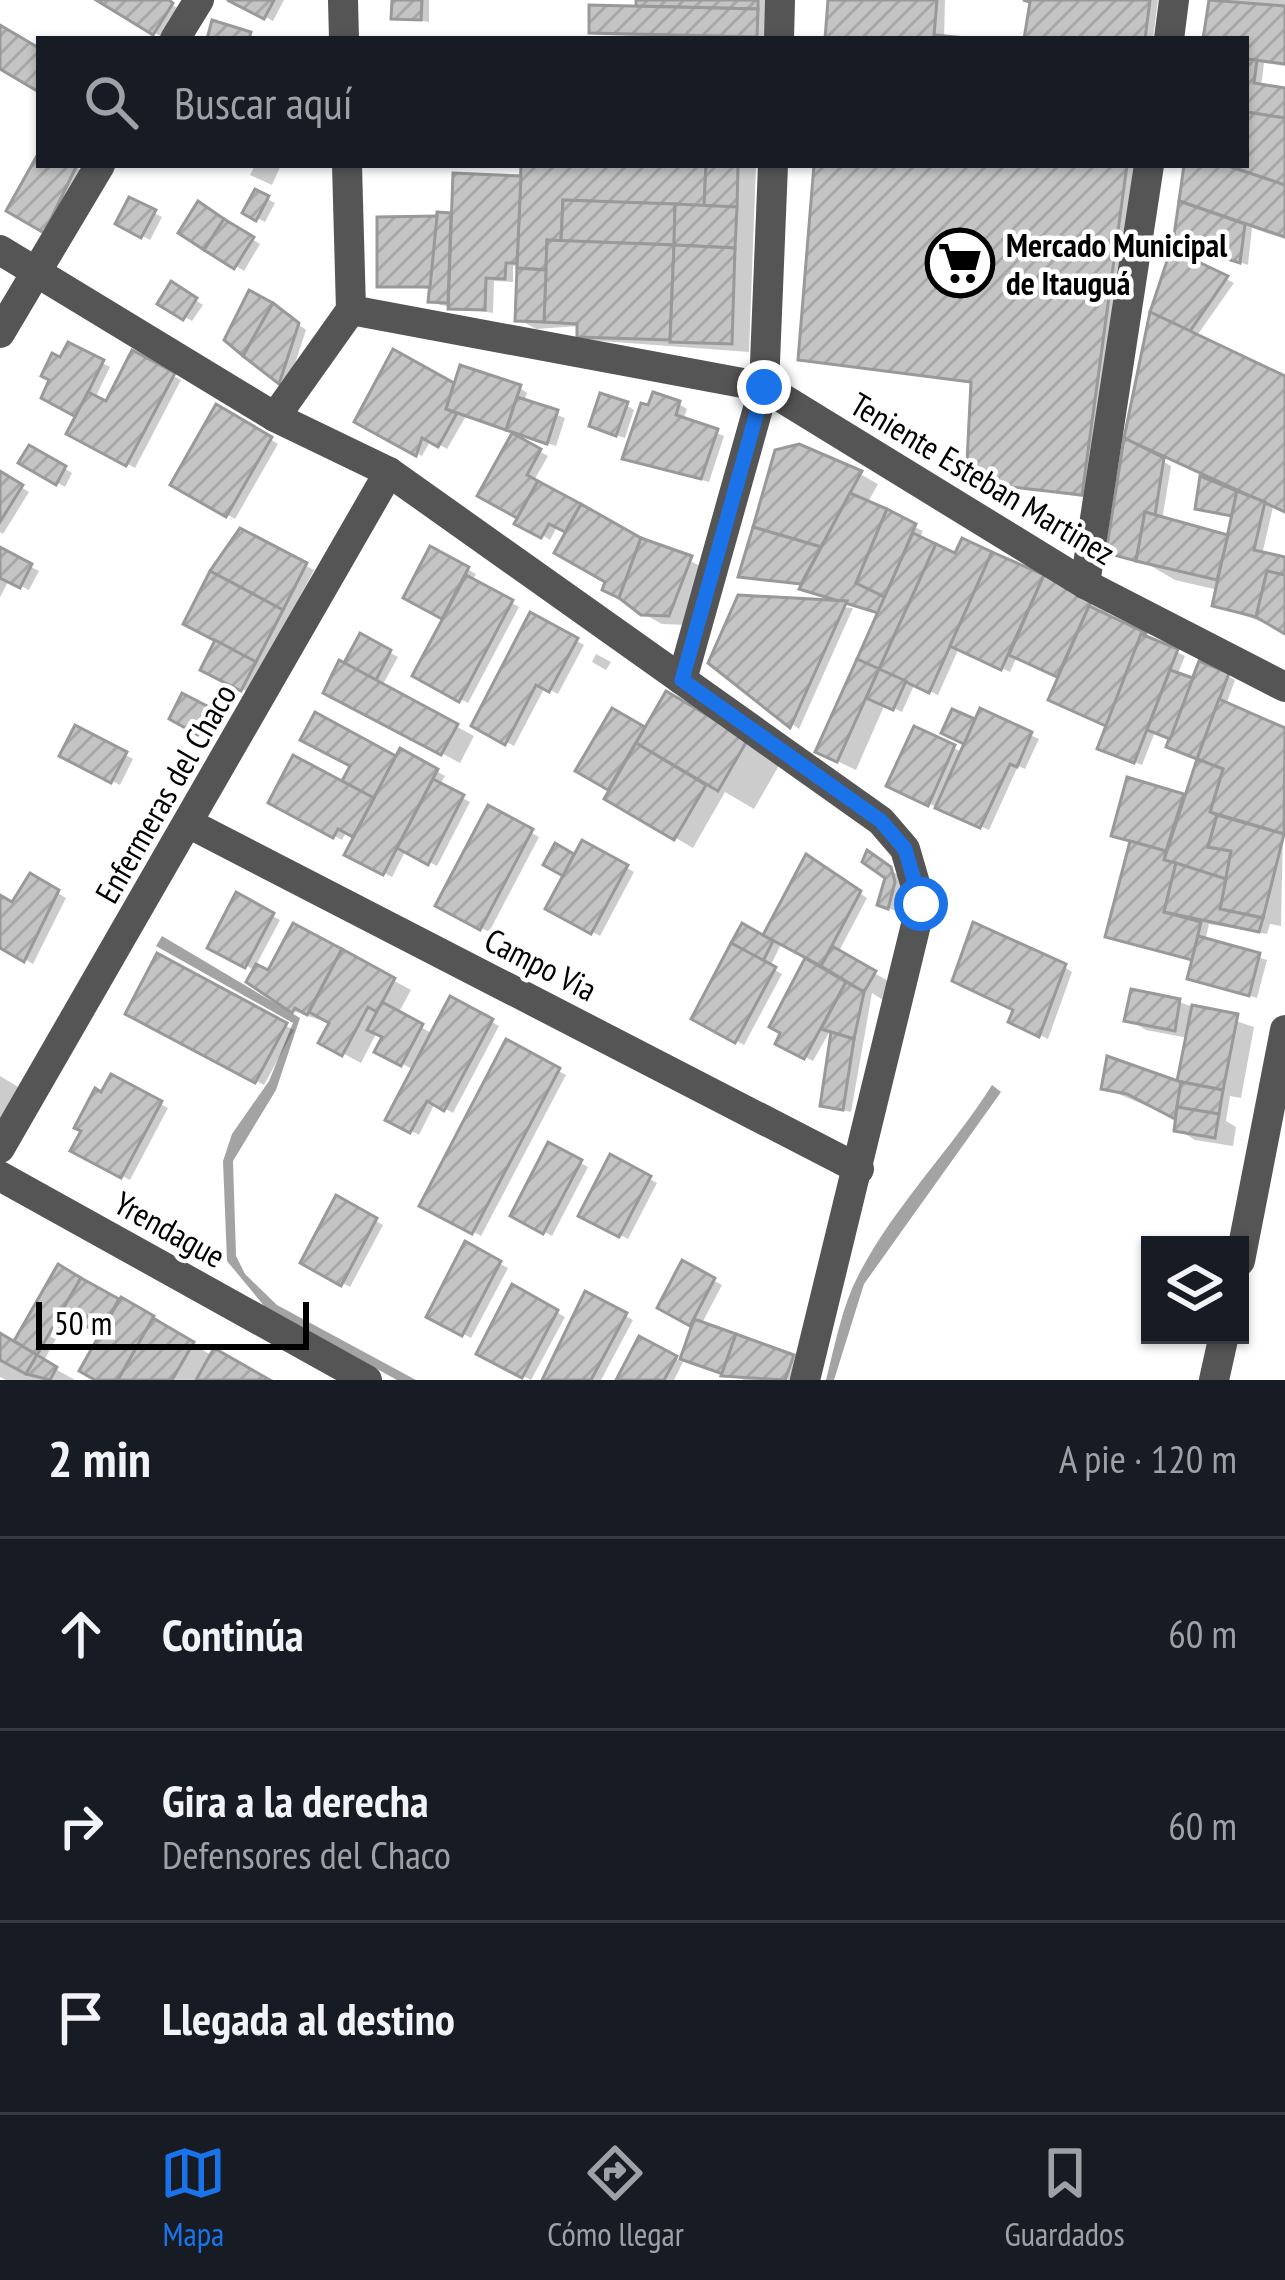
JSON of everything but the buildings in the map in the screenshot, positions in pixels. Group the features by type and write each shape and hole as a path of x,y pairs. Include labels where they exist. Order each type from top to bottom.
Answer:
{"street":[{"path":"178,36 199,0"},
{"path":"343,0 344,36"},
{"path":"779,36 780,0"},
{"path":"1168,36 1174,0"},
{"path":"0,333 98,168"},
{"path":"275,417 351,310 347,168"},
{"path":"682,680 764,387 773,168"},
{"path":"1085,584 1149,168"},
{"path":"0,250 275,417 389,472 881,821 905,849 919,882 921,904 805,1380"},
{"name":"Teniente Esteban Martinez","path":"351,310 764,387 1085,584 1285,687"},
{"name":"Enfermeras del Chaco","path":"0,1148 389,472"},
{"name":"Campo Via","path":"190,824 859,1168"},
{"path":"1245,1236 1284,1040"},
{"name":"Yrendague","path":"0,1176 368,1380"},
{"path":"1214,1380 1222,1344"}],"shaded area":[{"path":"162,936 300,1018 276,1090 233,1161 236,1256 245,1274 277,1305 416,1380 397,1380 265,1307 227,1261 223,1161 232,1134 269,1081 293,1023 156,946"},
{"path":"992,1085 1001,1092 864,1284 834,1380 826,1380 843,1312 859,1274 889,1224"}],"place":[{"name":"Mercado Municipal de Itauguá","path":"960,263"}],"route":[{"path":"764,387 682,680 881,821 905,849 919,882 921,904"}]}
